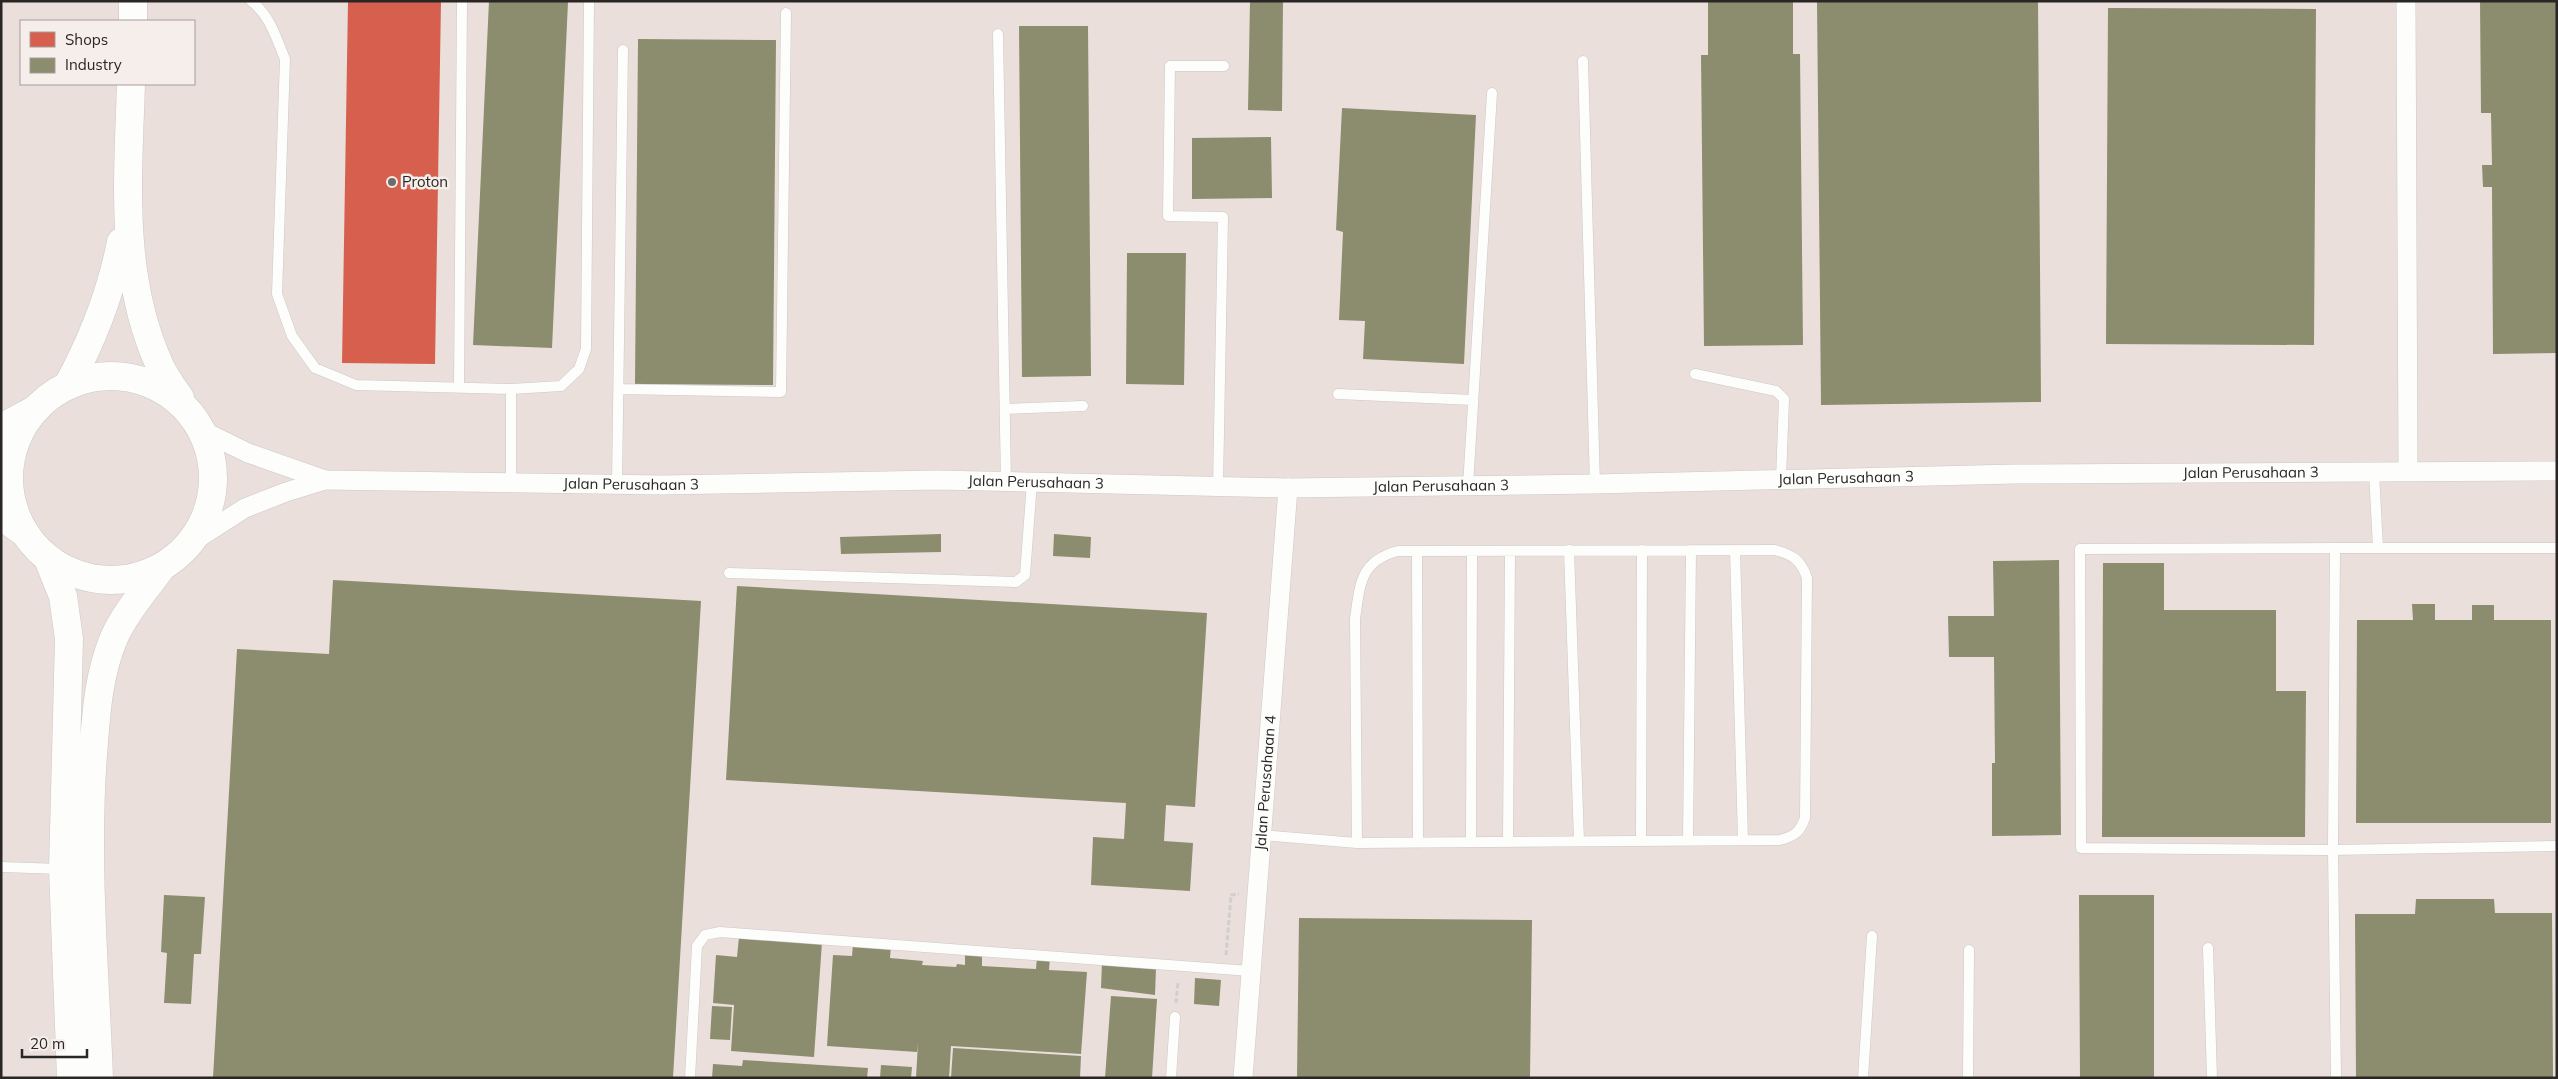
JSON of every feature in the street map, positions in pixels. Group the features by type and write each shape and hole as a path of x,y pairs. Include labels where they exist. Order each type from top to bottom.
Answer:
{"main road":[{"path":"133,1 133,20"},
{"path":"99,1078 90,869 90,791 97,696 113,639 138,598 162,567 192,542 206,516 213,487 212,458 202,430 184,406 160,367 143,322 134,276 127,215 131,85"},
{"path":"68,385 98,322 114,278 127,215"},
{"path":"1,428 36,409 68,385 98,376 130,377 159,387 184,406"},
{"path":"25,532 12,502 10,469 18,437 36,409"},
{"path":"1,516 25,532 48,559 63,596 69,639 63,869 71,1078"},
{"path":"48,559 63,568 87,578 112,581 138,577 162,567"}],"street":[{"path":"2406,1 2408,471"},
{"path":"202,430 248,453 325,480"},
{"name":"Jalan Perusahaan 3","path":"325,480 617,484 937,480 1288,488 1595,484 2015,474 2557,471"},
{"path":"192,542 245,508 286,492 325,480"},
{"name":"Jalan Perusahaan 4","path":"1243,1078 1260,835 1288,488"}],"lane":[{"path":"251,1 259,7 271,25 285,59 277,294 292,336 315,368 356,385 511,389 561,386 579,369 586,349 589,1"},
{"path":"459,388 462,1"},
{"path":"619,389 781,392 786,13"},
{"path":"998,34 1006,482"},
{"path":"617,484 623,50"},
{"path":"1584,61 1595,484"},
{"path":"1218,486 1223,217 1168,216 1170,66 1224,66"},
{"path":"1468,486 1492,93"},
{"path":"1695,374 1776,392 1784,399 1781,479"},
{"path":"511,389 511,482"},
{"path":"1338,394 1473,400"},
{"path":"1005,409 1083,406"},
{"path":"2374,472 2378,548"},
{"path":"729,573 1016,582 1025,575 1032,482"},
{"path":"2335,548 2333,850 2336,1078"},
{"path":"2557,548 2080,549 2081,848 2333,850 2557,846"},
{"path":"1569,550 1579,842"},
{"path":"1641,841 1642,550"},
{"path":"1688,841 1690,550"},
{"path":"1735,550 1743,840"},
{"path":"1260,835 1358,843 1780,840 1793,837 1801,830 1805,818 1806,578 1802,566 1793,555 1775,550 1398,551 1381,555 1366,569 1359,590 1355,619 1358,843"},
{"path":"1417,551 1418,843"},
{"path":"1471,842 1472,551"},
{"path":"1508,842 1510,551"},
{"path":"1,867 63,869"},
{"path":"690,1078 697,946 705,934 730,933 1250,971"},
{"path":"1862,1078 1872,936"},
{"path":"2208,948 2212,1078"},
{"path":"1968,1078 1969,950"},
{"path":"1171,1078 1175,1017"}],"path":[{"path":"1175,1017 1179,966"}],"shaded area":[{"path":"1,1 2557,1 2557,1078 1,1078"}],"building: Shops":[{"name":"Proton","path":"348,1 441,1 435,364 342,363"}],"building: Industry":[{"path":"489,1 568,2 552,348 473,345"},
{"path":"1250,1 1283,1 1282,111 1248,110"},
{"path":"1708,1 1793,1 1793,54 1800,54 1803,345 1704,346 1701,55 1708,55"},
{"path":"1817,1 2038,1 2041,402 1821,405"},
{"path":"2480,1 2557,1 2557,353 2493,354 2492,187 2483,187 2482,165 2492,165 2491,113 2481,113"},
{"path":"2108,8 2316,9 2314,345 2106,344"},
{"path":"1019,26 1088,26 1091,376 1022,377"},
{"path":"638,39 776,40 773,385 635,384"},
{"path":"1342,108 1476,115 1464,364 1363,359 1365,321 1339,320 1343,232 1336,230"},
{"path":"1271,137 1272,198 1192,199 1192,138"},
{"path":"1127,253 1186,253 1184,385 1126,384"},
{"path":"941,534 941,552 841,554 840,537"},
{"path":"1054,534 1091,537 1090,558 1053,556"},
{"path":"2059,560 2061,835 1992,836 1992,763 1995,763 1994,657 1949,657 1948,616 1994,616 1993,561"},
{"path":"2103,563 2164,563 2164,610 2276,610 2276,691 2306,691 2305,837 2102,837"},
{"path":"333,580 701,601 673,1078 213,1078 237,649 329,654"},
{"path":"737,586 1207,613 1195,807 1166,805 1164,841 1193,843 1190,891 1091,885 1093,837 1124,839 1126,803 726,780"},
{"path":"2412,604 2435,604 2435,620 2472,620 2472,605 2494,605 2494,620 2551,620 2551,823 2356,823 2357,620 2413,620"},
{"path":"164,895 205,897 201,954 194,954 191,1004 164,1003 167,953 161,952"},
{"path":"2079,895 2154,895 2154,1078 2080,1078"},
{"path":"2416,899 2494,899 2495,913 2552,913 2553,1078 2356,1078 2355,914 2415,914"},
{"path":"1299,918 1532,920 1530,1078 1297,1078"},
{"path":"739,937 822,942 814,1057 731,1051 734,1005 713,1003 716,955 737,957"},
{"path":"853,944 891,946 890,958 923,961 922,965 956,967 957,964 965,965 965,951 982,952 982,966 1036,969 1037,957 1050,958 1049,970 1087,972 1081,1054 951,1046 949,1078 916,1078 918,1043 917,1052 827,1046 833,955 852,956"},
{"path":"1102,962 1156,968 1155,995 1101,988"},
{"path":"1195,978 1221,980 1219,1006 1194,1004"},
{"path":"1111,996 1157,999 1152,1078 1105,1078"},
{"path":"712,1006 732,1007 730,1040 710,1039"},
{"path":"953,1048 1081,1056 1080,1078 951,1078"},
{"path":"743,1060 868,1068 867,1078 712,1078 713,1064 742,1066"},
{"path":"881,1065 912,1067 911,1078 880,1078"}],"place":[{"name":"Proton","path":"392,182"}]}
